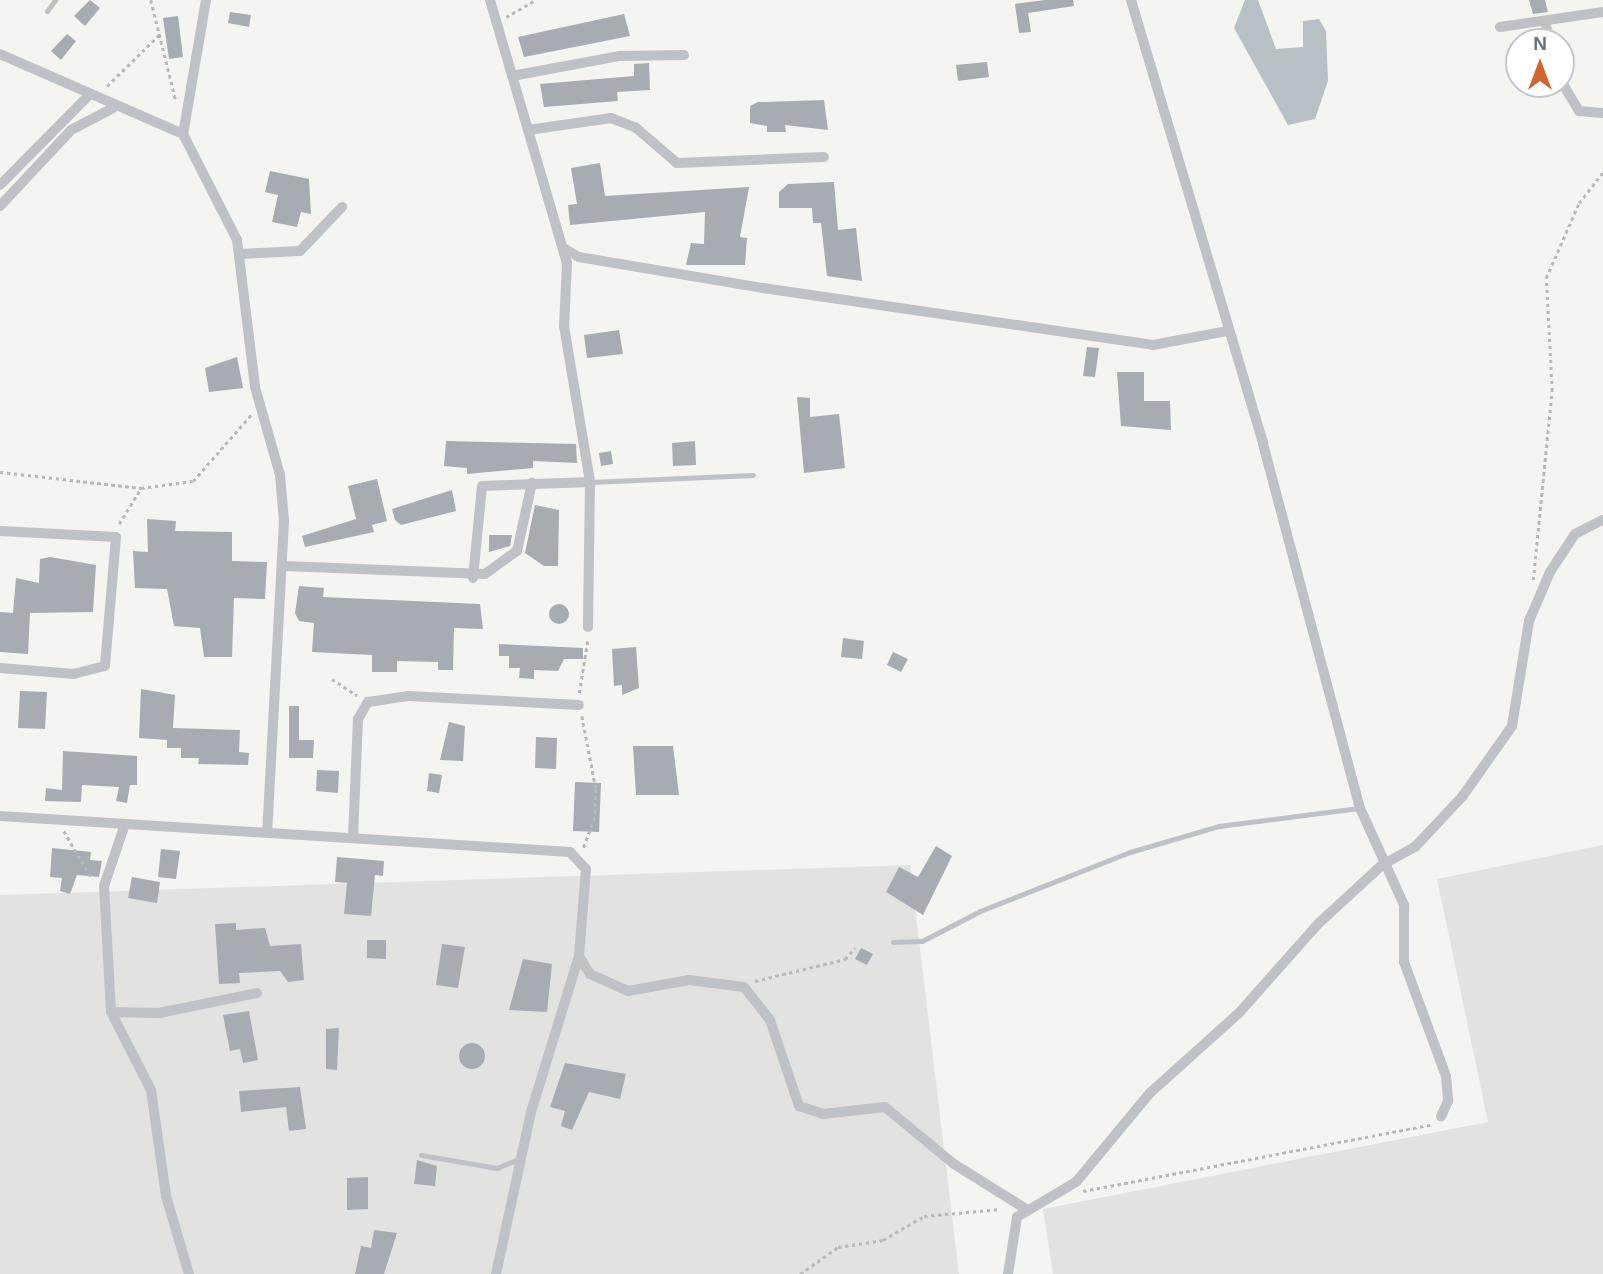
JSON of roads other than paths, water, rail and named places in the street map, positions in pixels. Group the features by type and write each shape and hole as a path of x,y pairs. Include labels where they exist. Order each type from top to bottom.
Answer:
{"street":[{"path":"206,0 183,134 240,254 260,405 280,475 284,566 267,833"},
{"path":"490,0 565,249 564,326 590,482 589,627"},
{"path":"1131,0 1227,331 1360,808 1382,865 1404,905 1404,962 1446,1076 1448,1101 1441,1117"},
{"path":"1500,27 1603,12"},
{"path":"1545,22 1546,28"},
{"path":"0,54 113,108 183,134"},
{"path":"512,76 620,56 684,55"},
{"path":"0,185 91,97"},
{"path":"1571,98 1579,111 1603,113"},
{"path":"0,206 71,130 113,108"},
{"path":"528,130 611,118 635,127 677,163 824,157"},
{"path":"240,254 300,251 342,207"},
{"path":"565,249 579,257 750,286 1153,345 1227,331"},
{"path":"473,578 478,492 491,482 590,482"},
{"path":"284,566 350,565 473,578 517,551 532,483"},
{"path":"1008,1274 1011,1227 1026,1209 1076,1182 1150,1093 1239,1013 1319,923 1382,865 1415,847 1499,749 1520,703 1522,653 1536,601 1563,546 1603,520"},
{"path":"0,531 116,537 105,666 74,674 0,668"},
{"path":"353,838 358,719 368,702 408,696 579,705"},
{"path":"0,816 559,848 580,860 586,880 579,956 525,1152 496,1274"},
{"path":"125,824 104,892 111,1012 151,1090 166,1196 188,1274"},
{"path":"579,956 590,974 628,991 689,981 734,983 770,1020 799,1106 823,1114 885,1107 954,1164 1026,1209"},
{"path":"111,1012 159,1013 257,993"}],"lane":[{"path":"47,11 55,0"},
{"path":"590,482 753,475"},
{"path":"893,942 922,941 980,911 1143,848 1219,826 1360,808"},
{"path":"421,1155 497,1168 525,1152"}]}
